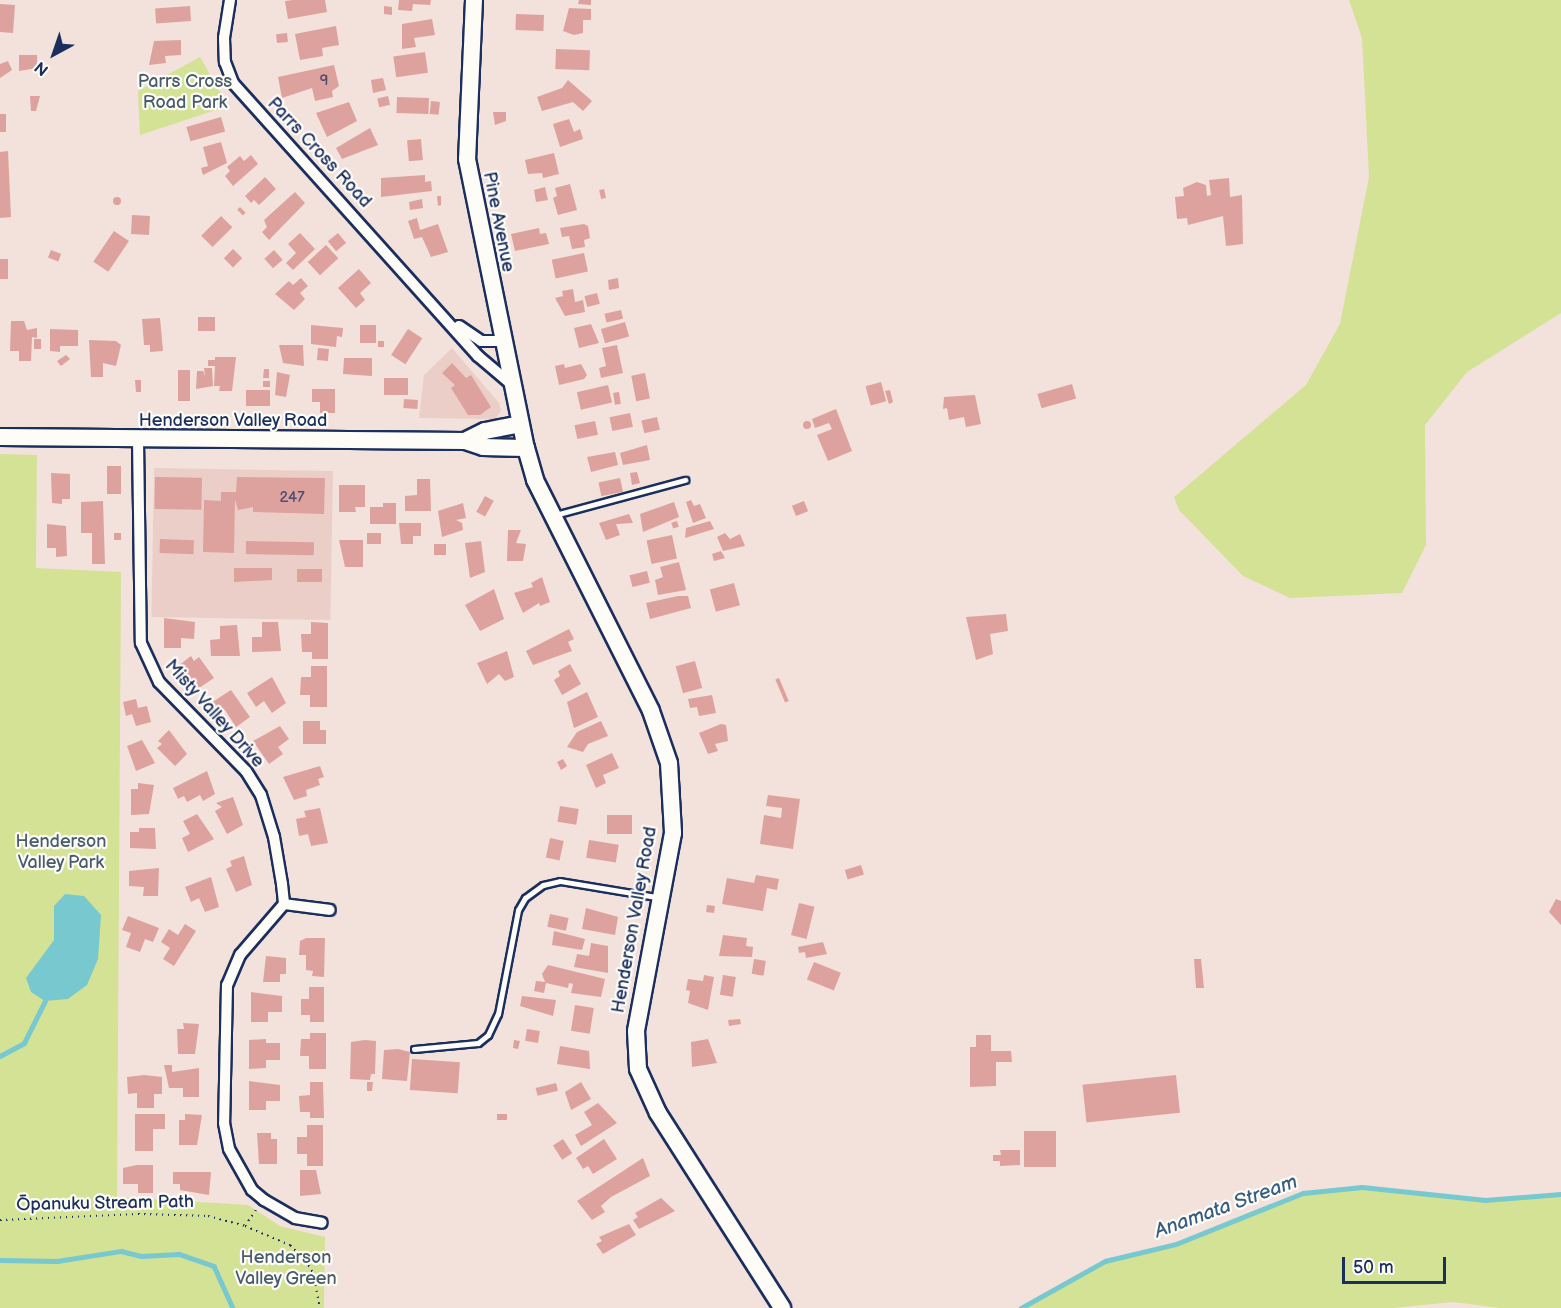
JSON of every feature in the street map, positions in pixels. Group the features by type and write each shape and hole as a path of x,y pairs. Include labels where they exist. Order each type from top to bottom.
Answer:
{"street":[{"name":"Parrs Cross Road","path":"230,0 224,38 225,62 233,83 438,308 478,356 510,383"},
{"name":"Pine Avenue","path":"474,0 466,159 501,341 526,448"},
{"name":"Parrs Cross Road","path":"438,308 481,341 501,341"},
{"name":"Henderson Valley Road","path":"465,441 485,431 520,424"},
{"name":"Henderson Valley Road","path":"0,437 138,440 465,441 483,447 526,448 535,480 651,711 669,763 673,833 636,1030 638,1069 658,1113 782,1308"},
{"name":"Misty Valley Drive","path":"138,440 141,643 159,682 246,771 261,795 274,837 284,904"},
{"path":"322,1223 287,1214 252,1190 229,1149 224,1124 229,977 240,954 284,904 330,910"}],"lane":[{"path":"553,516 685,480"},
{"path":"414,1049 478,1043 488,1035 498,1014 518,910 525,898 543,885 560,881 661,898"}],"path":[{"path":"245,1226 259,1207"},
{"name":"Ōpanuku Stream Path","path":"0,1220 138,1214 208,1216 245,1226 290,1245 313,1273 320,1308"}],"shaded area":[{"path":"452,348 499,403 501,411 495,419 419,418 424,375"},
{"path":"154,468 333,471 330,620 151,617"}],"green space":[{"path":"1349,0 1561,0 1561,313 1467,372 1425,425 1426,545 1402,593 1290,598 1243,576 1179,510 1174,497 1306,385 1340,324 1369,177 1362,38"},
{"name":"Parrs Cross Road Park","path":"200,57 228,106 140,135 138,91"},
{"name":"Henderson Valley Park","path":"0,454 37,455 36,568 121,572 117,1197 248,1205 280,1226 325,1237 324,1308 0,1308"},
{"path":"1362,1187 1485,1200 1561,1194 1561,1308 1500,1308 1453,1302 1392,1308 1021,1308 1105,1261 1176,1244 1303,1193"}],"water":[{"path":"65,894 84,896 101,915 98,959 87,985 68,999 45,1001 31,992 26,978 54,940 54,906"}],"building":[{"path":"325,0 327,12 288,19 285,1"},
{"path":"399,0 431,0 430,5 413,4 412,11 398,10"},
{"path":"579,0 591,0 591,5 578,4"},
{"path":"0,4 15,5 13,33 0,32"},
{"path":"190,6 191,21 156,23 155,8"},
{"path":"384,6 392,7 392,15 384,14"},
{"path":"569,8 591,9 591,20 583,20 583,33 574,35 563,31"},
{"path":"516,14 544,15 543,31 515,30"},
{"path":"432,19 435,35 414,38 416,47 402,49 402,24"},
{"path":"336,26 339,45 322,48 323,56 300,60 295,34"},
{"path":"287,33 288,42 277,43 276,34"},
{"path":"181,40 181,55 165,56 166,63 149,65 154,41"},
{"path":"556,49 590,50 589,70 555,69"},
{"path":"425,52 428,73 396,77 393,56"},
{"path":"19,55 37,55 37,68 19,71"},
{"path":"8,61 12,70 0,78 0,64"},
{"path":"334,65 339,86 332,91 333,97 315,101 312,88 282,98 278,77"},
{"path":"383,78 386,90 373,93 371,80"},
{"path":"568,80 592,101 583,111 573,102 542,111 537,97 562,88"},
{"path":"30,96 40,96 36,111 31,111"},
{"path":"388,96 390,105 379,107 377,98"},
{"path":"397,97 429,98 428,114 396,113"},
{"path":"431,101 440,102 439,115 430,114"},
{"path":"349,102 357,121 327,137 316,113"},
{"path":"493,112 506,112 506,121 495,125"},
{"path":"0,114 6,114 6,132 0,132"},
{"path":"221,117 225,131 191,141 186,127"},
{"path":"569,119 574,132 580,129 583,139 560,147 553,124"},
{"path":"370,128 378,145 342,159 336,148"},
{"path":"421,139 423,160 409,161 407,140"},
{"path":"221,142 227,163 203,175 201,168 208,166 203,147"},
{"path":"8,151 11,217 0,218 0,152"},
{"path":"554,153 559,174 543,178 542,173 528,174 525,160"},
{"path":"251,155 258,164 233,186 225,176 230,171 227,167 240,156 244,161"},
{"path":"425,175 425,182 431,181 432,191 381,197 381,178"},
{"path":"265,177 276,189 259,205 254,200 251,203 245,196"},
{"path":"1229,178 1230,197 1242,195 1243,244 1226,246 1223,216 1188,225 1187,218 1177,219 1175,197 1184,196 1183,188 1197,182 1206,185 1207,196 1211,195 1209,180"},
{"path":"570,184 577,210 558,215 553,198 557,196 555,188"},
{"path":"545,187 548,200 536,202 534,190"},
{"path":"604,189 606,198 601,199 599,190"},
{"path":"295,192 305,203 269,240 262,232 267,227 264,220"},
{"path":"437,196 441,196 441,205 438,206"},
{"path":"117,197 121,201 117,205 113,201"},
{"path":"422,199 423,208 410,210 409,202"},
{"path":"240,207 246,213 243,215 237,210"},
{"path":"132,215 150,216 149,235 131,234"},
{"path":"221,216 232,227 213,247 201,236"},
{"path":"417,218 420,230 438,224 448,252 431,257 422,237 414,239 408,221"},
{"path":"584,224 588,226 590,238 584,240 585,247 572,249 569,236 562,237 560,228"},
{"path":"539,228 540,234 546,233 549,244 515,251 511,234"},
{"path":"114,231 129,241 108,272 93,262"},
{"path":"300,233 315,249 293,270 286,263 296,253 288,244"},
{"path":"338,233 346,243 336,251 328,241"},
{"path":"326,245 338,258 320,275 308,262"},
{"path":"233,249 242,258 233,267 224,258"},
{"path":"51,250 61,254 58,262 48,257"},
{"path":"274,250 283,260 273,268 264,259"},
{"path":"584,253 588,272 556,278 552,260"},
{"path":"0,259 8,259 8,279 0,279"},
{"path":"359,269 371,283 360,293 365,300 356,308 338,288"},
{"path":"301,278 308,286 300,293 305,299 294,310 275,294 289,281 293,285"},
{"path":"618,278 619,288 609,290 608,280"},
{"path":"573,289 575,302 583,300 585,312 565,316 555,298 563,296 562,291"},
{"path":"597,293 600,304 587,307 584,296"},
{"path":"621,310 623,319 606,323 604,314"},
{"path":"198,317 215,317 215,331 198,331"},
{"path":"160,318 163,351 150,352 150,345 144,345 142,319"},
{"path":"11,321 24,321 27,330 37,328 37,338 32,337 31,361 19,361 19,351 10,351"},
{"path":"625,322 629,336 605,343 601,329"},
{"path":"591,324 599,343 579,348 574,328"},
{"path":"311,325 343,328 342,337 337,336 336,347 311,344"},
{"path":"360,325 376,325 376,343 360,343"},
{"path":"50,329 78,330 78,346 60,346 60,352 50,351"},
{"path":"408,329 422,338 405,364 391,355"},
{"path":"34,339 41,339 41,349 34,349"},
{"path":"89,340 116,341 121,345 116,366 103,363 103,377 91,377"},
{"path":"378,341 384,341 384,347 378,347"},
{"path":"279,345 303,345 304,366 283,363"},
{"path":"617,345 623,373 601,378 599,368 606,366 602,348"},
{"path":"318,348 329,349 328,361 317,360"},
{"path":"66,355 70,359 61,366 57,361"},
{"path":"215,357 236,357 232,391 219,391 220,386 214,386 215,366 208,366 208,360 215,360"},
{"path":"344,358 372,358 372,376 343,374"},
{"path":"452,363 466,378 471,375 491,407 480,415 468,415 451,388 455,385 442,373"},
{"path":"564,364 565,368 581,364 587,375 584,379 559,385 555,366"},
{"path":"204,368 212,368 213,386 196,389 197,371 203,371 205,376"},
{"path":"264,369 269,369 269,378 263,378"},
{"path":"178,370 190,370 190,401 178,401"},
{"path":"277,372 290,375 286,397 275,395"},
{"path":"645,373 650,399 636,401 631,376"},
{"path":"384,378 408,378 408,395 384,395"},
{"path":"135,380 141,380 141,392 136,392"},
{"path":"263,381 270,381 270,387 263,387"},
{"path":"881,382 886,401 871,405 866,386"},
{"path":"1072,384 1076,398 1042,408 1037,394"},
{"path":"608,385 612,403 581,410 577,392"},
{"path":"312,389 335,389 335,413 320,413 320,402 312,402"},
{"path":"246,390 270,390 270,406 246,406"},
{"path":"890,390 893,402 889,404 885,391"},
{"path":"619,392 621,404 615,405 613,393"},
{"path":"975,395 981,424 966,427 964,417 949,420 947,408 943,409 944,397"},
{"path":"404,399 418,400 417,409 403,408"},
{"path":"836,409 852,451 828,461 817,435 832,429 829,423 815,428 812,419"},
{"path":"630,413 633,427 612,431 609,417"},
{"path":"657,417 660,430 644,433 641,421"},
{"path":"595,421 598,435 577,439 574,425"},
{"path":"807,421 811,425 807,429 803,425"},
{"path":"647,445 650,460 623,465 620,453"},
{"path":"615,452 618,465 591,472 587,457"},
{"path":"107,466 121,466 121,494 107,494"},
{"path":"637,472 640,483 632,485 630,473"},
{"path":"51,473 70,474 70,499 62,499 62,504 52,503"},
{"path":"155,477 202,478 201,510 154,509"},
{"path":"237,477 325,478 324,514 253,512 253,507 238,510 235,500 234,553 203,552 204,500 221,501 221,492 236,492"},
{"path":"620,478 623,492 601,496 598,483"},
{"path":"417,479 430,479 431,511 405,511 405,496 417,495"},
{"path":"339,485 365,485 365,507 355,507 356,512 339,512"},
{"path":"485,496 494,501 485,517 476,512"},
{"path":"691,500 694,506 700,504 706,518 693,523 686,502"},
{"path":"103,501 105,564 92,564 92,533 81,533 81,502"},
{"path":"804,501 808,511 796,516 792,506"},
{"path":"674,502 679,517 643,532 640,514"},
{"path":"383,503 396,503 396,524 370,524 370,507 383,507"},
{"path":"463,503 466,518 456,520 462,523 463,530 442,537 438,511"},
{"path":"629,514 633,523 616,524 620,535 606,540 599,523"},
{"path":"677,521 679,527 673,529 671,523"},
{"path":"710,521 714,529 685,538 686,528"},
{"path":"399,523 421,523 421,536 413,536 413,544 401,544"},
{"path":"47,524 66,526 67,556 56,557 56,548 47,548"},
{"path":"508,530 521,530 516,543 526,544 523,561 507,561"},
{"path":"114,533 121,533 121,540 114,540"},
{"path":"367,533 381,533 381,544 367,544"},
{"path":"725,533 730,539 740,534 745,546 723,551 717,537"},
{"path":"672,535 677,558 652,564 647,540"},
{"path":"160,539 194,540 193,554 160,553"},
{"path":"339,540 363,540 363,567 345,567"},
{"path":"246,541 314,542 314,555 246,554"},
{"path":"481,541 485,572 470,578 465,543"},
{"path":"434,544 446,544 446,555 434,555"},
{"path":"721,551 725,558 714,561 712,554"},
{"path":"679,562 686,590 658,595 655,580 663,577 660,567"},
{"path":"234,568 272,568 272,580 234,582"},
{"path":"297,569 322,569 322,582 297,582"},
{"path":"647,571 650,583 632,587 630,575"},
{"path":"542,577 550,602 540,606 539,603 523,613 514,593 533,587 531,583"},
{"path":"734,583 740,605 716,612 710,589"},
{"path":"494,589 504,619 480,631 465,605"},
{"path":"688,596 691,608 650,619 646,603"},
{"path":"1006,614 1008,631 990,634 993,654 976,660 966,617"},
{"path":"164,618 195,622 194,639 181,638 181,648 164,648"},
{"path":"262,622 278,622 281,651 252,652 252,637 262,637"},
{"path":"311,622 328,623 328,659 312,659 312,652 302,652 301,634 311,634"},
{"path":"237,625 240,656 211,656 210,640 220,639 220,626"},
{"path":"569,629 574,639 568,642 572,651 533,665 526,651"},
{"path":"507,651 514,677 505,681 499,674 487,684 477,663"},
{"path":"191,656 194,661 199,657 214,678 199,688 178,666"},
{"path":"695,661 702,688 683,693 676,666"},
{"path":"570,664 581,684 562,695 554,680 560,676 558,671"},
{"path":"311,666 327,666 327,707 310,707 310,695 300,695 301,677 311,677"},
{"path":"272,677 286,703 272,713 264,701 256,707 247,693"},
{"path":"779,678 789,701 785,703 775,680"},
{"path":"231,690 250,717 236,727 225,710 219,714 211,703"},
{"path":"587,692 598,717 574,728 567,702"},
{"path":"712,695 716,713 699,716 697,707 690,708 688,699"},
{"path":"136,699 138,708 147,706 151,722 136,726 132,714 126,716 123,702"},
{"path":"303,721 320,721 320,730 326,730 326,744 303,744"},
{"path":"601,721 608,736 588,744 583,752 567,747 577,732"},
{"path":"721,724 726,725 728,741 715,744 718,751 708,754 699,733"},
{"path":"280,726 289,739 278,747 283,754 269,764 253,741"},
{"path":"169,730 187,754 175,766 157,748 162,744 158,741"},
{"path":"142,740 155,763 136,771 127,746"},
{"path":"612,753 619,768 603,775 606,783 596,788 586,765"},
{"path":"563,759 567,766 561,770 557,762"},
{"path":"320,766 324,777 318,779 320,785 306,790 307,796 294,800 283,777"},
{"path":"207,771 215,794 203,801 200,795 187,802 184,796 178,799 173,788"},
{"path":"138,783 154,785 149,814 131,815 131,789 138,789"},
{"path":"768,795 800,799 793,849 760,844 764,815 781,818 782,808 766,806"},
{"path":"233,797 243,825 227,834 215,811 222,807 216,803"},
{"path":"560,806 579,809 576,825 557,822"},
{"path":"320,808 328,843 311,846 308,834 299,836 296,819 306,817 304,811"},
{"path":"197,814 214,839 188,852 182,838 190,834 183,821"},
{"path":"607,815 632,815 632,834 607,834"},
{"path":"139,828 155,828 156,849 130,848 130,832 139,832"},
{"path":"550,838 564,841 560,860 546,858"},
{"path":"589,840 619,845 616,862 586,858"},
{"path":"244,856 252,885 236,892 226,869 232,866 230,861"},
{"path":"861,865 864,875 848,880 845,870"},
{"path":"159,868 158,896 143,896 144,887 129,886 129,871"},
{"path":"756,875 779,879 777,890 767,888 763,911 722,904 727,878 754,883"},
{"path":"211,877 219,907 205,912 199,898 191,902 185,887"},
{"path":"1556,899 1561,901 1561,925 1549,912"},
{"path":"799,903 815,907 807,939 791,935"},
{"path":"707,905 715,906 714,913 706,912"},
{"path":"586,908 618,917 615,935 582,929"},
{"path":"550,914 569,918 566,931 547,927"},
{"path":"128,916 159,928 153,942 145,939 140,952 126,947 131,933 122,930"},
{"path":"185,924 196,931 174,966 163,959 170,948 161,942 169,929 178,935"},
{"path":"554,931 585,939 582,950 552,945"},
{"path":"723,935 747,938 746,946 753,947 752,957 719,956"},
{"path":"306,938 325,938 324,977 312,976 313,971 306,970 306,955 299,955 300,941"},
{"path":"823,942 827,954 806,958 805,952 799,953 798,947"},
{"path":"591,943 608,946 608,973 574,967 577,954 589,956"},
{"path":"266,956 286,958 286,974 280,974 280,982 263,982"},
{"path":"754,959 766,961 764,976 752,974"},
{"path":"1194,959 1201,959 1204,988 1196,988"},
{"path":"814,962 841,973 834,990 807,980"},
{"path":"548,965 605,979 601,997 571,993 573,984 569,983 568,988 546,983 544,993 534,991 536,981 545,982 542,974"},
{"path":"704,975 714,977 708,1010 688,1003 690,991 686,990 688,979 703,981"},
{"path":"723,975 736,977 733,997 720,995"},
{"path":"309,987 324,987 324,1022 310,1022 310,1015 301,1015 301,999 309,999"},
{"path":"251,992 282,996 282,1012 268,1012 268,1022 251,1022"},
{"path":"522,996 556,1000 553,1016 520,1006"},
{"path":"575,1005 594,1008 590,1034 571,1031"},
{"path":"740,1019 741,1024 729,1026 728,1020"},
{"path":"183,1023 199,1024 195,1054 178,1054 177,1029 184,1029"},
{"path":"527,1029 540,1031 538,1043 525,1041"},
{"path":"310,1033 326,1033 326,1069 309,1069 309,1056 300,1056 301,1039 310,1039"},
{"path":"976,1035 991,1035 991,1051 1011,1051 1012,1062 996,1062 996,1086 970,1087 970,1047 976,1047"},
{"path":"266,1039 266,1043 280,1043 280,1060 266,1060 266,1068 249,1069 249,1040"},
{"path":"708,1039 717,1063 692,1067 691,1042"},
{"path":"514,1040 520,1041 518,1049 513,1048"},
{"path":"376,1041 375,1074 371,1074 370,1080 350,1079 351,1042"},
{"path":"560,1046 589,1051 590,1069 557,1064"},
{"path":"398,1049 410,1052 407,1081 382,1079 384,1050"},
{"path":"412,1059 460,1062 458,1093 410,1090"},
{"path":"164,1065 172,1065 172,1072 199,1068 199,1097 183,1097 183,1088 169,1088"},
{"path":"144,1075 162,1077 162,1094 154,1094 154,1108 137,1108 137,1093 128,1094 127,1077"},
{"path":"1176,1075 1180,1113 1086,1123 1083,1085"},
{"path":"249,1081 280,1085 280,1101 266,1101 266,1110 249,1110"},
{"path":"310,1082 323,1082 324,1118 310,1118 310,1112 300,1112 299,1096 310,1095"},
{"path":"367,1082 373,1082 372,1091 367,1091"},
{"path":"581,1082 591,1099 571,1110 565,1092"},
{"path":"556,1083 558,1091 538,1096 536,1088"},
{"path":"598,1103 617,1123 581,1146 575,1135 592,1125 584,1112"},
{"path":"135,1114 165,1114 165,1129 153,1129 153,1151 135,1151"},
{"path":"185,1114 202,1115 197,1145 179,1145 179,1120 185,1120"},
{"path":"497,1114 507,1114 507,1120 497,1120"},
{"path":"307,1125 323,1125 323,1166 307,1166 307,1154 297,1154 297,1137 307,1137"},
{"path":"1024,1131 1056,1131 1056,1167 1024,1167"},
{"path":"257,1133 271,1133 271,1139 277,1139 277,1164 259,1164"},
{"path":"563,1139 572,1153 562,1160 553,1146"},
{"path":"604,1139 617,1159 593,1174 588,1166 583,1169 576,1158"},
{"path":"1000,1150 1020,1150 1020,1165 1000,1166 1000,1161 993,1161 993,1155 1001,1155"},
{"path":"643,1158 650,1176 611,1197 601,1206 605,1212 592,1220 577,1201"},
{"path":"153,1165 153,1193 138,1193 138,1184 123,1184 123,1168"},
{"path":"300,1170 316,1170 321,1194 300,1196"},
{"path":"173,1172 211,1172 209,1195 180,1190 180,1184 173,1184"},
{"path":"661,1198 675,1211 639,1229 633,1220 638,1217 635,1213"},
{"path":"629,1224 636,1235 603,1254 596,1244 602,1241 599,1237"}],"waterway":[{"path":"0,1056 24,1043 45,1001"},
{"name":"Anamata Stream","path":"1021,1308 1105,1261 1176,1244 1303,1193 1362,1187 1485,1200 1561,1194"},
{"path":"0,1260 57,1261 121,1251 141,1256 179,1254 214,1266 233,1308"}],"park label":[{"name":"Henderson Valley Green","path":"286,1269"}]}
